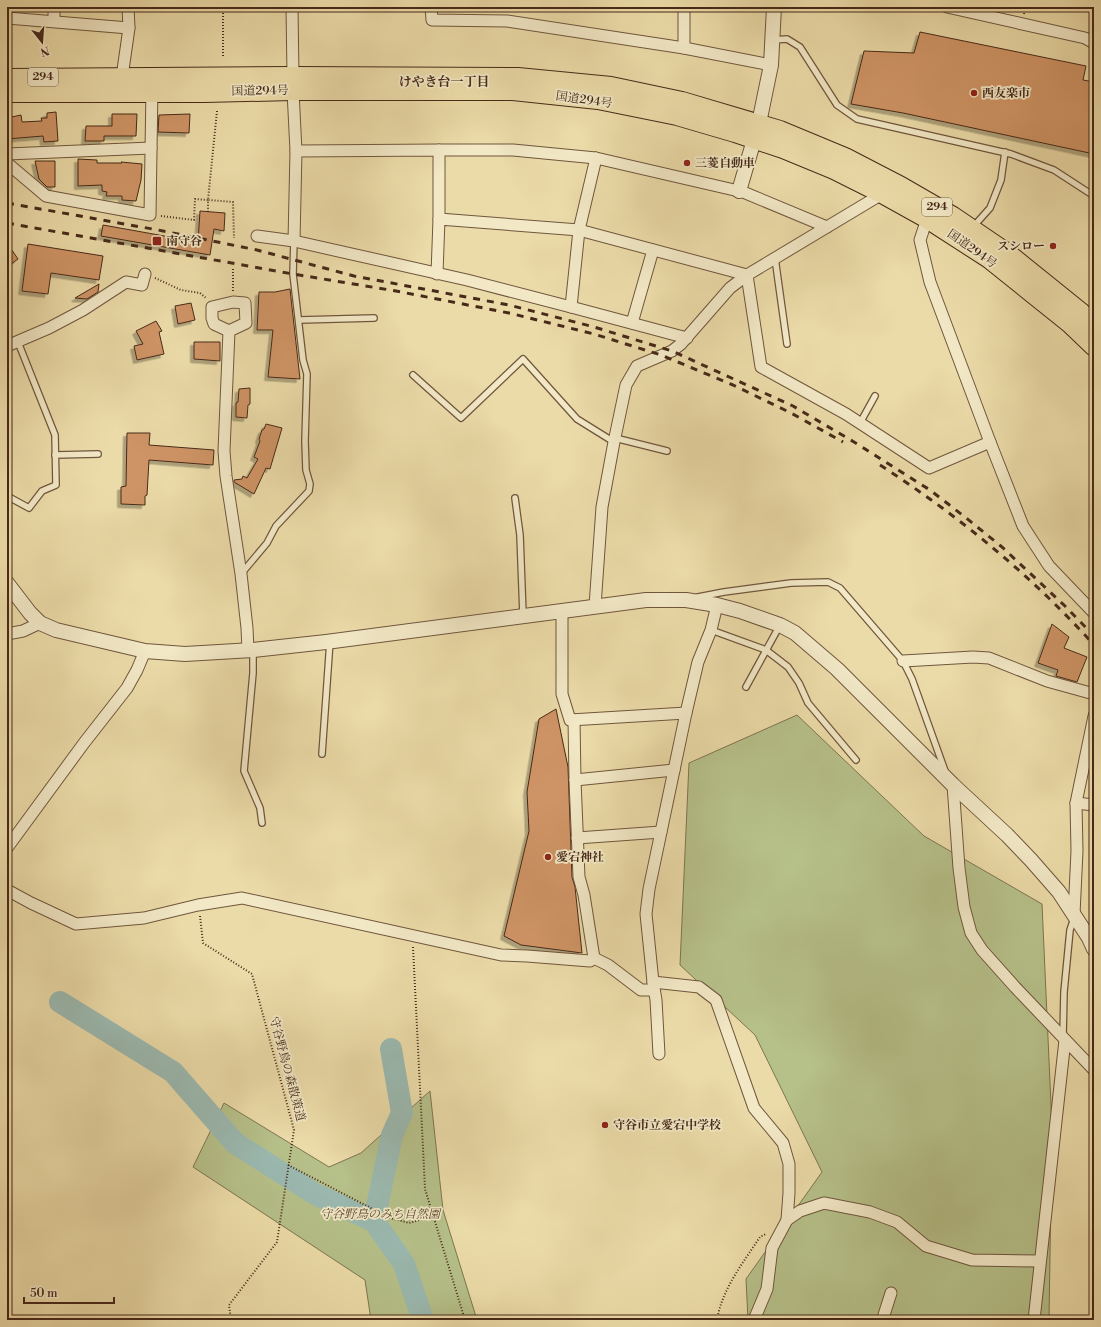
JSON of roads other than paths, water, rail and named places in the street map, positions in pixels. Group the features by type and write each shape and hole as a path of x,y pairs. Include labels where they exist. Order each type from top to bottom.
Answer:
{"highway":[{"name":"国道294号","path":"7,78 122,77 152,85"},
{"name":"国道294号","path":"7,93 152,85 293,83 506,91 598,100 757,131 780,130 845,157 901,186 953,216 1008,254 1081,312 1094,325"},
{"name":"国道294号","path":"757,131 783,149 834,170 927,219 989,259 1070,324 1094,347"}],"street":[{"path":"54,7 54,21"},
{"path":"122,77 129,28 128,7"},
{"path":"292,7 296,151 294,241"},
{"path":"431,7 432,20 507,21 684,48 771,65"},
{"path":"684,7 684,48"},
{"path":"739,191 757,131 771,65 774,7"},
{"path":"947,7 1085,38 1094,43"},
{"path":"7,18 129,28"},
{"path":"7,164 46,196 150,215 152,85"},
{"path":"7,154 151,148"},
{"path":"436,274 439,219 439,150"},
{"path":"296,151 513,150 596,158 743,192 827,227"},
{"path":"571,307 579,230 596,158"},
{"path":"595,606 602,507 626,385 637,366 672,351 687,338 730,288 747,275 882,194"},
{"path":"439,219 579,230 747,275"},
{"path":"927,219 920,240 930,282 1023,526 1049,566 1094,613"},
{"path":"257,236 294,241 467,280 687,338"},
{"path":"632,323 653,250"},
{"path":"7,346 49,328 83,310 126,282 142,285 145,274"},
{"path":"747,275 760,367 846,414 930,468 990,442"},
{"path":"233,302 246,303 246,323 229,331 214,324 212,318 212,307 233,302"},
{"path":"229,331 224,451 226,476 241,574 250,650"},
{"path":"7,583 30,613 40,622 56,630 145,651 185,654 250,650 330,641 646,600 686,600 717,605 740,611 780,625 795,633 837,669 1031,860 1059,892 1089,938 1094,949"},
{"path":"659,1054 656,1000 646,914 649,889 698,662 711,630 717,605"},
{"path":"562,610 562,694 570,720 686,713"},
{"path":"7,634 23,631 40,622"},
{"path":"7,848 84,743 127,688 145,651"},
{"path":"903,661 973,656 989,658 1047,681 1094,694"},
{"path":"1074,915 1077,851 1076,803 1094,716"},
{"path":"574,720 579,877 584,895 594,958"},
{"path":"575,780 674,770"},
{"path":"951,782 964,907 971,933 982,950 1094,1070"},
{"path":"1076,803 1094,805"},
{"path":"577,838 661,832"},
{"path":"7,890 32,904 76,924 144,918 198,905 242,898 501,955 590,961 594,958"},
{"path":"594,958 608,965 641,990 654,986 699,987 716,1000 754,1108 783,1143 789,1164 787,1220 772,1248 767,1289 754,1320"},
{"path":"1034,1320 1064,1039"},
{"path":"787,1220 800,1211 824,1203 870,1212 897,1222 926,1246 972,1260 1040,1261"},
{"path":"884,1320 884,1315 891,1293"}],"lane":[{"path":"772,40 787,39 800,47 837,105 857,119 1005,152 1054,170 1094,196"},
{"path":"972,229 990,208 1001,180 1005,152"},
{"path":"241,574 268,543 276,526 309,491 310,484 306,470 305,441 307,374 303,360 293,274 294,241"},
{"path":"775,258 787,344"},
{"path":"299,320 374,318"},
{"path":"7,496 29,508 42,491 56,485 55,435 18,342"},
{"path":"413,375 461,418 523,359 577,419 614,440 667,451"},
{"path":"860,423 875,396"},
{"path":"55,454 98,454"},
{"path":"514,498 520,535 523,615"},
{"path":"686,600 724,592 791,583 828,582 840,588 903,661 912,679 951,782"},
{"path":"746,687 780,625"},
{"path":"711,630 766,650 788,667 799,683 808,703 856,760"},
{"path":"322,754 330,641"},
{"path":"250,650 253,673 244,771 260,808 262,823"},
{"path":"1064,1039 1064,992 1070,930 1074,915"}],"waterway":[{"path":"60,1002 173,1072 235,1143 315,1194 374,1221 404,1264 423,1320"},
{"path":"374,1221 392,1135 402,1113 391,1049"}],"railway":[{"path":"7,203 158,230 257,250 354,276 509,305 594,327 672,351 793,406 930,490 1002,547 1065,606 1094,636"},
{"path":"7,223 396,291 509,313 594,334 661,355 733,385 791,413 843,442"},
{"path":"880,465 938,505 993,548 1046,595 1094,645"}],"place":[{"name":"西友楽市","path":"974,93"},
{"name":"三菱自動車","path":"687,163"},
{"name":"南守谷","path":"157,241"},
{"name":"スシロー","path":"1053,246"},
{"name":"愛宕神社","path":"548,857"},
{"name":"守谷市立愛宕中学校","path":"605,1125"}],"district":[{"name":"けやき台一丁目","path":"444,82"}],"park label":[{"name":"守谷野鳥のみち自然園","path":"380,1214"}]}
